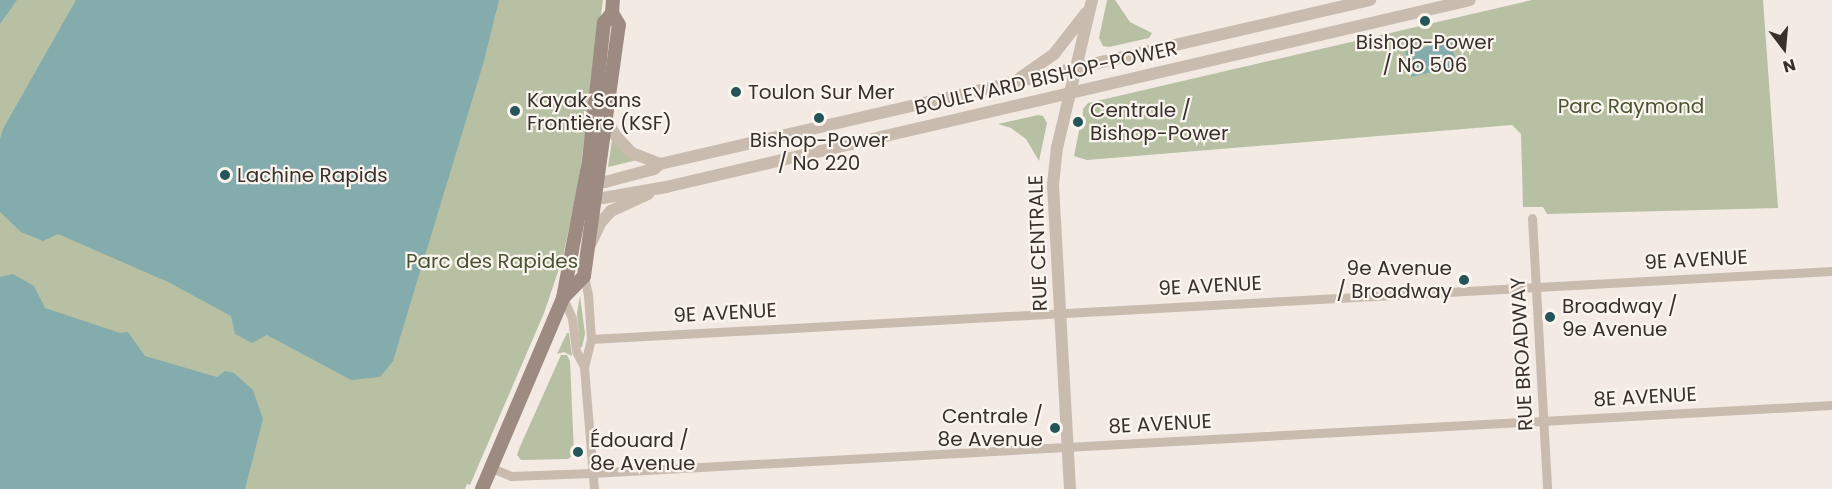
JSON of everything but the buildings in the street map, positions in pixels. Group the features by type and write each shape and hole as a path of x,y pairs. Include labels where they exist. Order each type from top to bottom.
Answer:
{"main road":[{"path":"482,489 563,298 607,121 619,25 613,6"},
{"path":"592,181 588,166 604,23 613,6"},
{"path":"563,298 584,276 587,252 587,200"}],"street":[{"name":"BOULEVARD BISHOP-POWER","path":"592,181 654,169 660,164 1370,0"},
{"name":"BOULEVARD BISHOP-POWER","path":"587,200 663,188 1470,0"},
{"name":"RUE CENTRALE","path":"1070,489 1053,185 1057,148 1091,2"},
{"path":"1007,85 1032,71 1054,54 1076,28 1091,2"},
{"path":"607,121 615,135 632,153 660,164"},
{"path":"587,252 597,228 611,211 663,188"},
{"name":"RUE BROADWAY","path":"1533,218 1547,489"},
{"name":"9E AVENUE","path":"591,339 1832,271"},
{"path":"584,276 588,295 591,339 584,367 594,489"},
{"path":"563,298 572,318 576,351 584,367"},
{"name":"8E AVENUE","path":"492,468 511,476 592,473 1832,405"}],"green space":[{"name":"Parc des Rapides","path":"0,0 603,0 579,179 563,257 544,313 470,485 467,484 465,489 0,489"},
{"path":"1107,0 1115,0 1130,22 1152,33 1149,38 1109,47 1103,46 1099,38"},
{"name":"Parc Raymond","path":"1532,0 1763,0 1778,208 1547,214 1543,207 1523,207 1521,134 1512,125 1087,160 1074,156 1080,126 1082,126 1083,109 1088,103"},
{"path":"1038,115 1043,116 1047,123 1039,161 1026,139 1011,128 998,124"},
{"path":"612,140 625,153 637,160 608,167"},
{"path":"580,296 585,334 582,347 580,347 577,313"},
{"path":"569,333 572,356 564,352 557,354"},
{"path":"561,355 567,355 570,361 574,454 568,459 521,460 517,455 519,449"}],"water":[{"path":"0,0 17,0 0,24"},
{"name":"Lachine Rapids","path":"76,0 499,0 484,61 393,361 380,377 351,380 267,335 252,343 235,334 231,316 168,282 58,234 43,241 21,232 0,212 0,139 3,129"},
{"path":"1451,41 1457,66 1411,77 1405,52"},
{"path":"13,274 34,286 45,308 120,333 128,332 145,356 217,377 225,371 234,373 253,390 263,419 245,489 0,489 0,277"}],"place":[{"name":"Bishop-Power / No 506","path":"1425,21"},
{"name":"Toulon Sur Mer","path":"736,92"},
{"name":"Kayak Sans Frontière (KSF)","path":"515,111"},
{"name":"Bishop-Power / No 220","path":"819,118"},
{"name":"Centrale / Bishop-Power","path":"1078,122"},
{"name":"Lachine Rapids","path":"225,175"},
{"name":"9e Avenue / Broadway","path":"1464,280"},
{"name":"Broadway / 9e Avenue","path":"1550,317"},
{"name":"Centrale / 8e Avenue","path":"1055,428"},
{"name":"Édouard / 8e Avenue","path":"578,452"}]}
